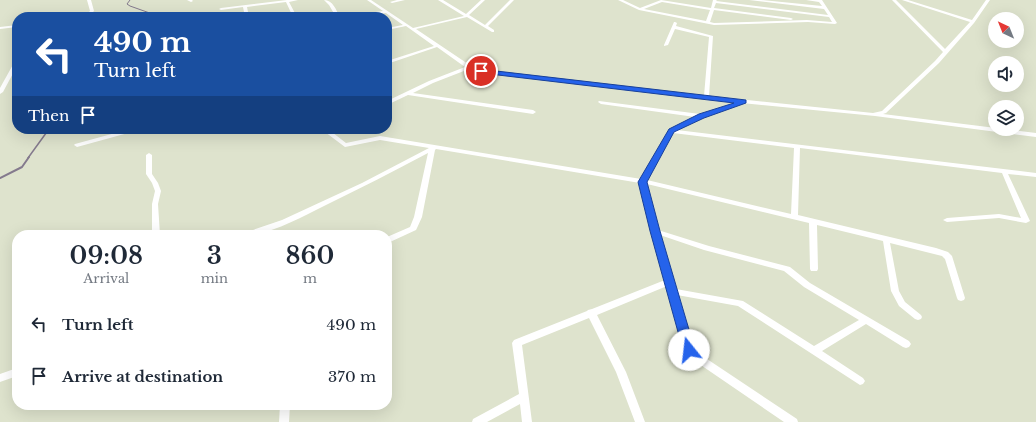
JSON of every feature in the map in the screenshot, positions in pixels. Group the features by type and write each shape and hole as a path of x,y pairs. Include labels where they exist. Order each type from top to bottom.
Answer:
{"street":[{"path":"89,0 92,11 91,12"},
{"path":"221,9 295,0"},
{"path":"326,0 331,4 335,12"},
{"path":"369,0 388,12"},
{"path":"392,2 403,0"},
{"path":"440,0 493,31"},
{"path":"412,29 467,15 483,0"},
{"path":"486,26 512,0"},
{"path":"620,0 640,9 721,25 811,21"},
{"path":"640,9 663,0 712,9 835,23 821,1 808,0"},
{"path":"751,0 826,8"},
{"path":"894,0 945,52"},
{"path":"904,0 973,22"},
{"path":"873,115 884,112 938,62 945,52 973,22 988,0"},
{"path":"287,1 292,12"},
{"path":"708,23 715,1 830,16"},
{"path":"245,6 246,12"},
{"path":"392,15 469,67 499,74 743,102 873,115 1036,135"},
{"path":"666,45 679,17"},
{"path":"392,28 407,25"},
{"path":"0,28 12,27"},
{"path":"673,28 712,36 706,97"},
{"path":"392,61 437,46"},
{"path":"392,101 469,67"},
{"path":"0,92 12,71"},
{"path":"406,94 533,112"},
{"path":"601,102 701,116"},
{"path":"743,102 701,116 671,130 643,182 655,231 689,350 692,354 793,422"},
{"path":"671,130 1036,175"},
{"path":"77,145 118,134"},
{"path":"331,134 345,145 380,138 643,182 945,254 949,258 961,298"},
{"path":"794,217 796,146"},
{"path":"262,230 285,222 434,148"},
{"path":"392,238 413,228 418,217 434,148"},
{"path":"149,155 149,174 158,191 155,204 156,230"},
{"path":"947,220 999,216 1026,221 1004,171"},
{"path":"814,222 814,269"},
{"path":"655,231 707,248 787,269 807,285 906,344"},
{"path":"886,239 895,290 902,304 918,317"},
{"path":"527,422 517,343 591,312 671,286 740,303 746,306 860,381"},
{"path":"591,312 621,372 640,422"},
{"path":"814,351 866,320"},
{"path":"0,378 12,374"},
{"path":"477,422 523,398"},
{"path":"284,422 285,410"}],"waterway":[{"path":"130,0 127,4 147,12"},
{"path":"28,158 45,134"},
{"path":"0,178 22,167 29,157"}],"route":[{"path":"481,71 743,102 701,116 671,130 643,182 655,231 689,350"}]}
